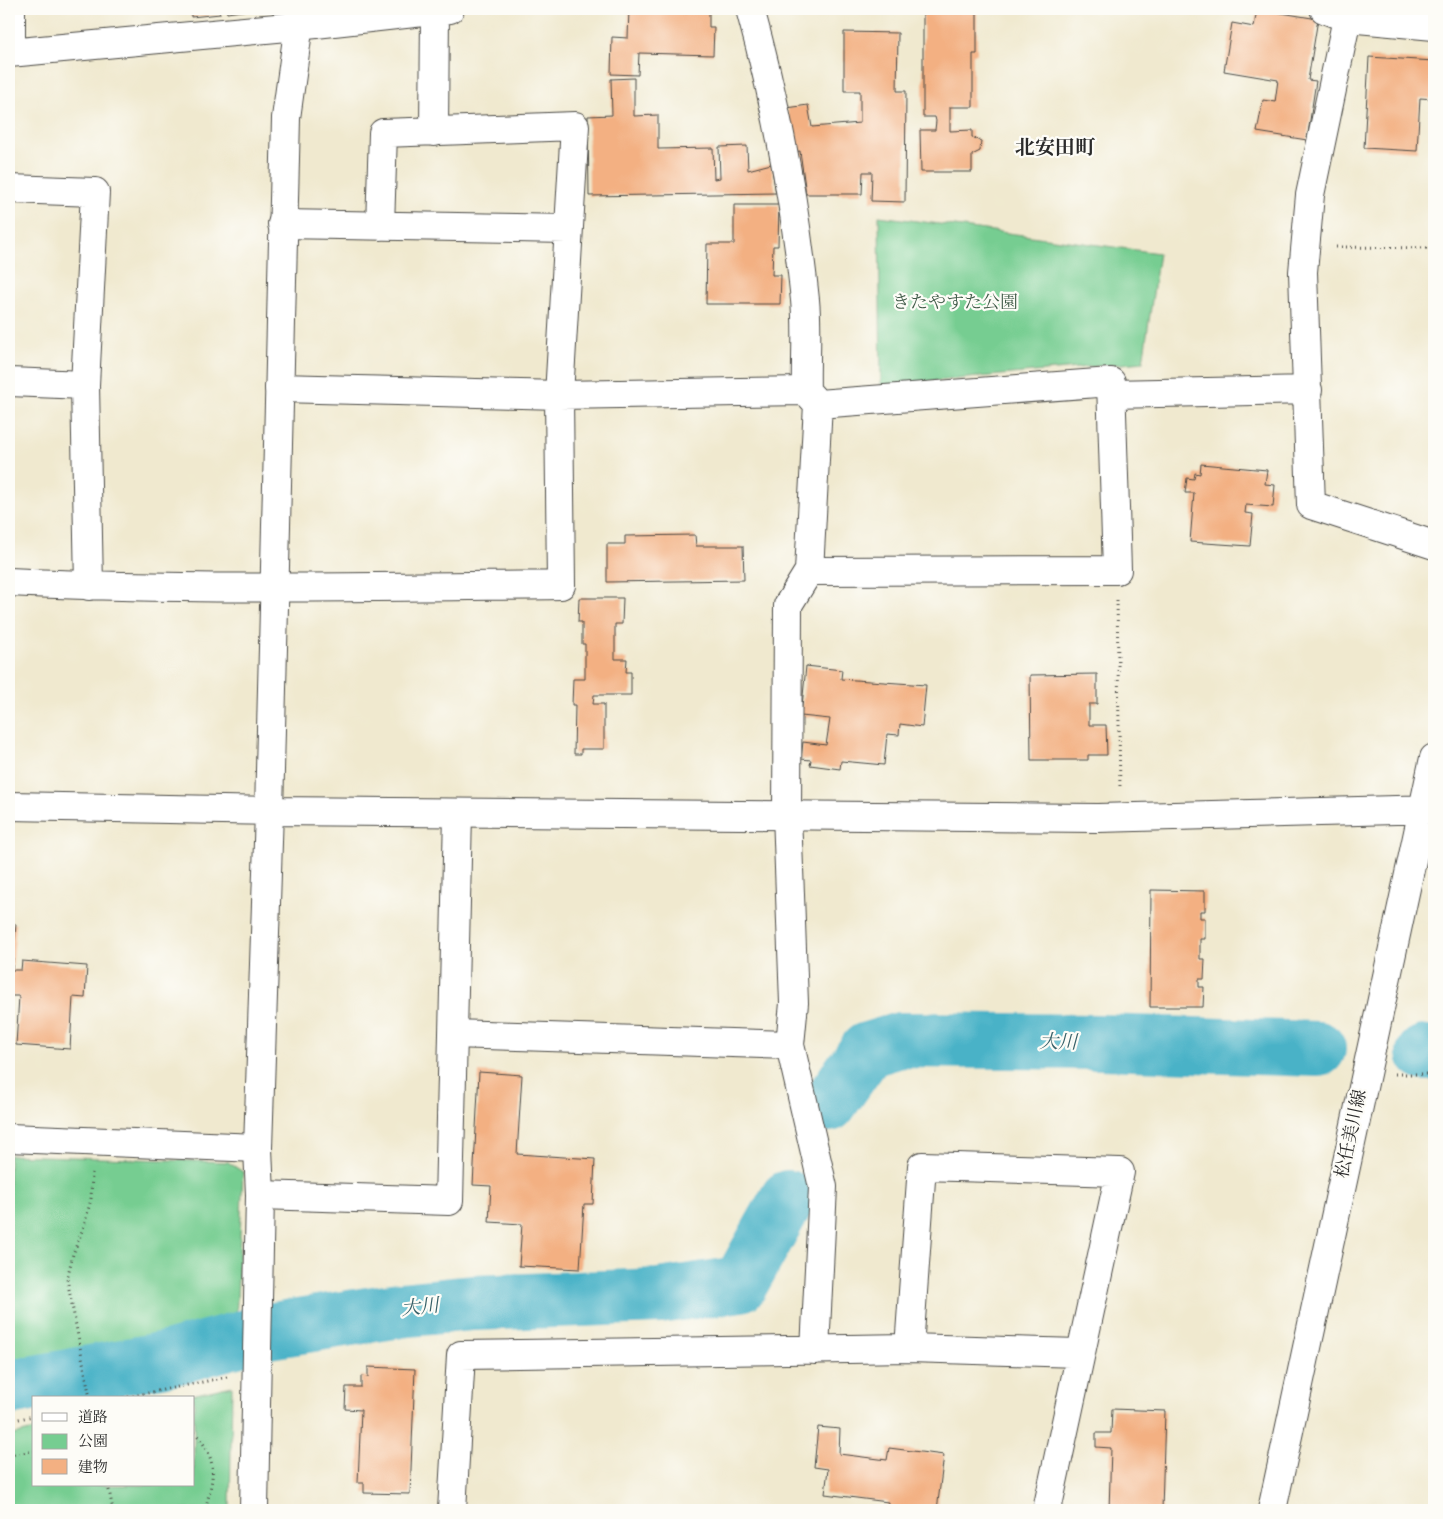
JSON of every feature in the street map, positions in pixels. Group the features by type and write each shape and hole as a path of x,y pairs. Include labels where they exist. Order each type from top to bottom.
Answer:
{"street":[{"path":"11,9 10,53 300,18 442,10 434,132"},
{"path":"750,9 766,65 790,193 805,302 812,398 809,571 788,605 787,814 794,1003 790,1045 824,1187 815,1350"},
{"path":"1434,26 1336,13 1310,195 1303,272 1311,505 1434,545"},
{"path":"254,1510 260,1195 258,1148 270,811 282,224 286,118 300,18"},
{"path":"9,582 89,586 274,589 561,585 559,394 567,229 575,126 382,133 380,226"},
{"path":"9,189 96,192 85,385 89,586"},
{"path":"282,224 567,229"},
{"path":"9,382 85,385"},
{"path":"280,388 812,398 1110,382 1117,570 809,571"},
{"path":"1111,394 1308,390"},
{"name":"松任美川線","path":"1272,1510 1365,1073 1429,809 1434,758"},
{"path":"9,806 270,811 1121,818 1429,809"},
{"path":"260,1195 449,1202 458,813"},
{"path":"454,1034 790,1045"},
{"path":"9,1138 258,1148"},
{"path":"909,1348 922,1166 1120,1172 1079,1353 1047,1510"},
{"path":"452,1510 461,1355 909,1348 1079,1353"}],"path":[{"path":"9,133 10,53"},
{"path":"1305,247 1434,248"},
{"path":"1117,570 1121,818"},
{"path":"1365,1073 1434,1074"},
{"path":"90,1396 67,1279 73,1254 92,1199 92,1141"},
{"path":"135,1396 256,1375"},
{"path":"9,1421 32,1416"},
{"path":"195,1433 210,1455 214,1475 205,1510"},
{"path":"9,1455 32,1450"},
{"path":"108,1486 113,1510"}],"green space":[{"name":"きたやすた公園","path":"879,216 1159,253 1143,362 881,386"},
{"path":"9,1155 228,1162 243,1172 236,1321 9,1373"},
{"path":"232,1386 230,1510 9,1510 9,1436 32,1430 32,1486 195,1486 195,1396 187,1396"}],"building":[{"path":"191,9 219,9 220,14 191,17"},
{"path":"226,9 249,9 249,10 227,13"},
{"path":"629,9 709,9 709,27 714,27 713,55 639,53 638,75 611,74 612,37 628,38"},
{"path":"923,9 977,9 977,54 973,54 973,107 950,107 950,131 972,130 972,137 981,141 980,151 972,155 972,172 921,172 920,130 935,130 936,121 935,117 923,117"},
{"path":"1257,9 1318,19 1308,80 1316,81 1307,140 1257,132 1263,100 1275,102 1278,80 1224,71 1232,23 1254,27"},
{"path":"844,32 898,33 897,91 906,91 905,202 871,201 872,172 863,172 862,194 806,194 800,151 794,152 787,108 808,105 812,127 860,123 860,91 844,91"},
{"path":"1369,57 1434,61 1434,99 1420,98 1417,151 1364,148"},
{"path":"634,78 634,116 658,115 658,149 713,148 714,179 720,178 719,147 747,146 748,170 771,164 776,193 589,196 588,116 612,115 611,79"},
{"path":"734,205 779,205 778,246 773,246 772,275 781,275 780,304 706,304 707,244 734,244"},
{"path":"1201,464 1267,470 1265,484 1275,485 1273,507 1246,505 1245,513 1253,514 1250,546 1190,542 1194,493 1185,493 1187,478 1194,479 1195,473 1200,474"},
{"path":"695,535 696,546 743,546 744,580 607,582 607,544 625,544 625,536"},
{"path":"579,598 623,598 622,624 615,624 615,659 627,659 626,672 631,672 631,695 594,695 593,704 604,704 604,749 581,749 581,754 574,754 575,705 572,705 573,679 585,679 585,644 582,644 582,622 578,622"},
{"path":"806,666 842,670 841,679 926,685 922,727 900,724 899,735 887,734 884,765 841,761 840,769 810,765 811,760 801,759 803,742 826,745 830,719 801,716"},
{"path":"1097,674 1097,704 1089,704 1089,725 1106,725 1107,755 1088,755 1088,760 1031,760 1030,675"},
{"path":"1151,890 1205,891 1205,911 1200,911 1200,918 1205,918 1205,939 1200,939 1200,959 1205,959 1204,979 1199,979 1199,987 1204,987 1203,1007 1150,1007"},
{"path":"9,924 16,924 12,970 21,970 22,961 87,966 85,998 73,997 70,1049 16,1045 19,996 9,996"},
{"path":"479,1072 522,1075 517,1154 595,1159 593,1204 584,1204 580,1269 519,1266 522,1224 489,1222 491,1186 473,1185"},
{"path":"368,1367 415,1369 410,1494 364,1493 364,1483 358,1483 361,1410 345,1409 346,1387 361,1387 361,1376 368,1377"},
{"path":"1112,1409 1165,1411 1162,1510 1109,1510 1111,1448 1096,1447 1096,1433 1111,1433"},
{"path":"818,1427 840,1429 839,1454 887,1460 889,1448 944,1455 937,1510 887,1510 888,1502 825,1494 828,1469 814,1467"}],"waterway":[{"name":"大川","path":"829,1104 867,1050 900,1040 1101,1042 1318,1049"},
{"name":"大川","path":"1424,1053 1434,1053"},
{"name":"大川","path":"9,1388 171,1358 268,1331 400,1310 473,1303 659,1296 740,1284 788,1198"}],"district":[{"name":"北安田町","path":"1055,149"}]}
